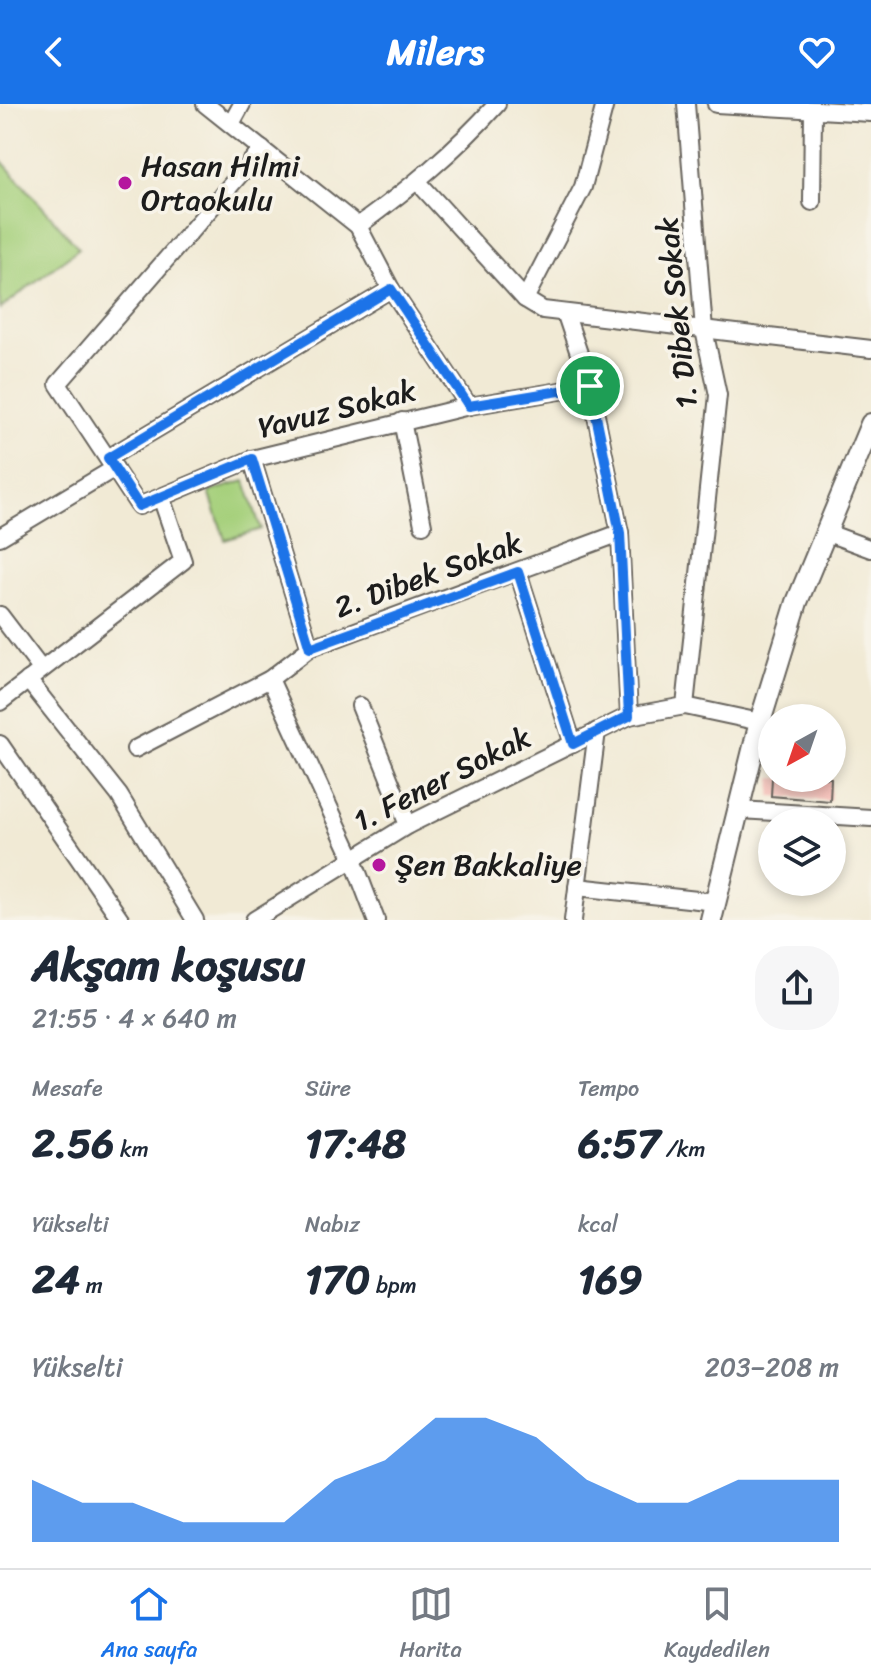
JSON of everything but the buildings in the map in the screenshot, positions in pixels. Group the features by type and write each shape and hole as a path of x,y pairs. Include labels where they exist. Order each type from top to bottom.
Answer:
{"street":[{"path":"205,104 358,226 391,289 469,406"},
{"path":"231,124 242,104"},
{"path":"358,226 418,182 462,143 497,104"},
{"path":"525,299 583,187 605,104"},
{"name":"1. Dibek Sokak","path":"685,706 718,395 704,330 686,104"},
{"path":"716,104 871,113"},
{"path":"812,202 813,111"},
{"path":"0,702 183,561 161,497 139,506 58,384 262,149"},
{"path":"418,182 525,299 543,310 871,349"},
{"path":"0,537 112,463 391,289"},
{"path":"566,315 590,386 620,533 629,716"},
{"name":"Yavuz Sokak","path":"161,497 252,459 469,406 590,386"},
{"path":"402,421 423,525"},
{"path":"766,704 797,602 871,424"},
{"path":"252,459 310,648"},
{"path":"825,532 871,549"},
{"name":"2. Dibek Sokak","path":"135,749 270,679 310,648 620,533"},
{"path":"518,572 573,744"},
{"path":"0,615 34,674 119,795 195,920"},
{"path":"270,679 352,857 376,920"},
{"path":"360,706 408,825"},
{"name":"1. Fener Sokak","path":"254,920 408,825 629,716 685,706 758,722"},
{"path":"573,920 597,731"},
{"path":"577,887 714,911 758,731"},
{"path":"0,744 121,920"},
{"path":"740,810 871,818"}],"green space":[{"path":"0,159 79,248 0,309"},
{"path":"245,481 261,529 225,540 209,492"}],"place":[{"name":"Hasan Hilmi Ortaokulu","path":"125,183"},
{"name":"Şen Bakkaliye","path":"379,865"}],"route":[{"path":"391,289 469,406 590,386 620,533 629,716 573,744 518,572 310,648 252,459 139,506 108,458 391,289"}]}
